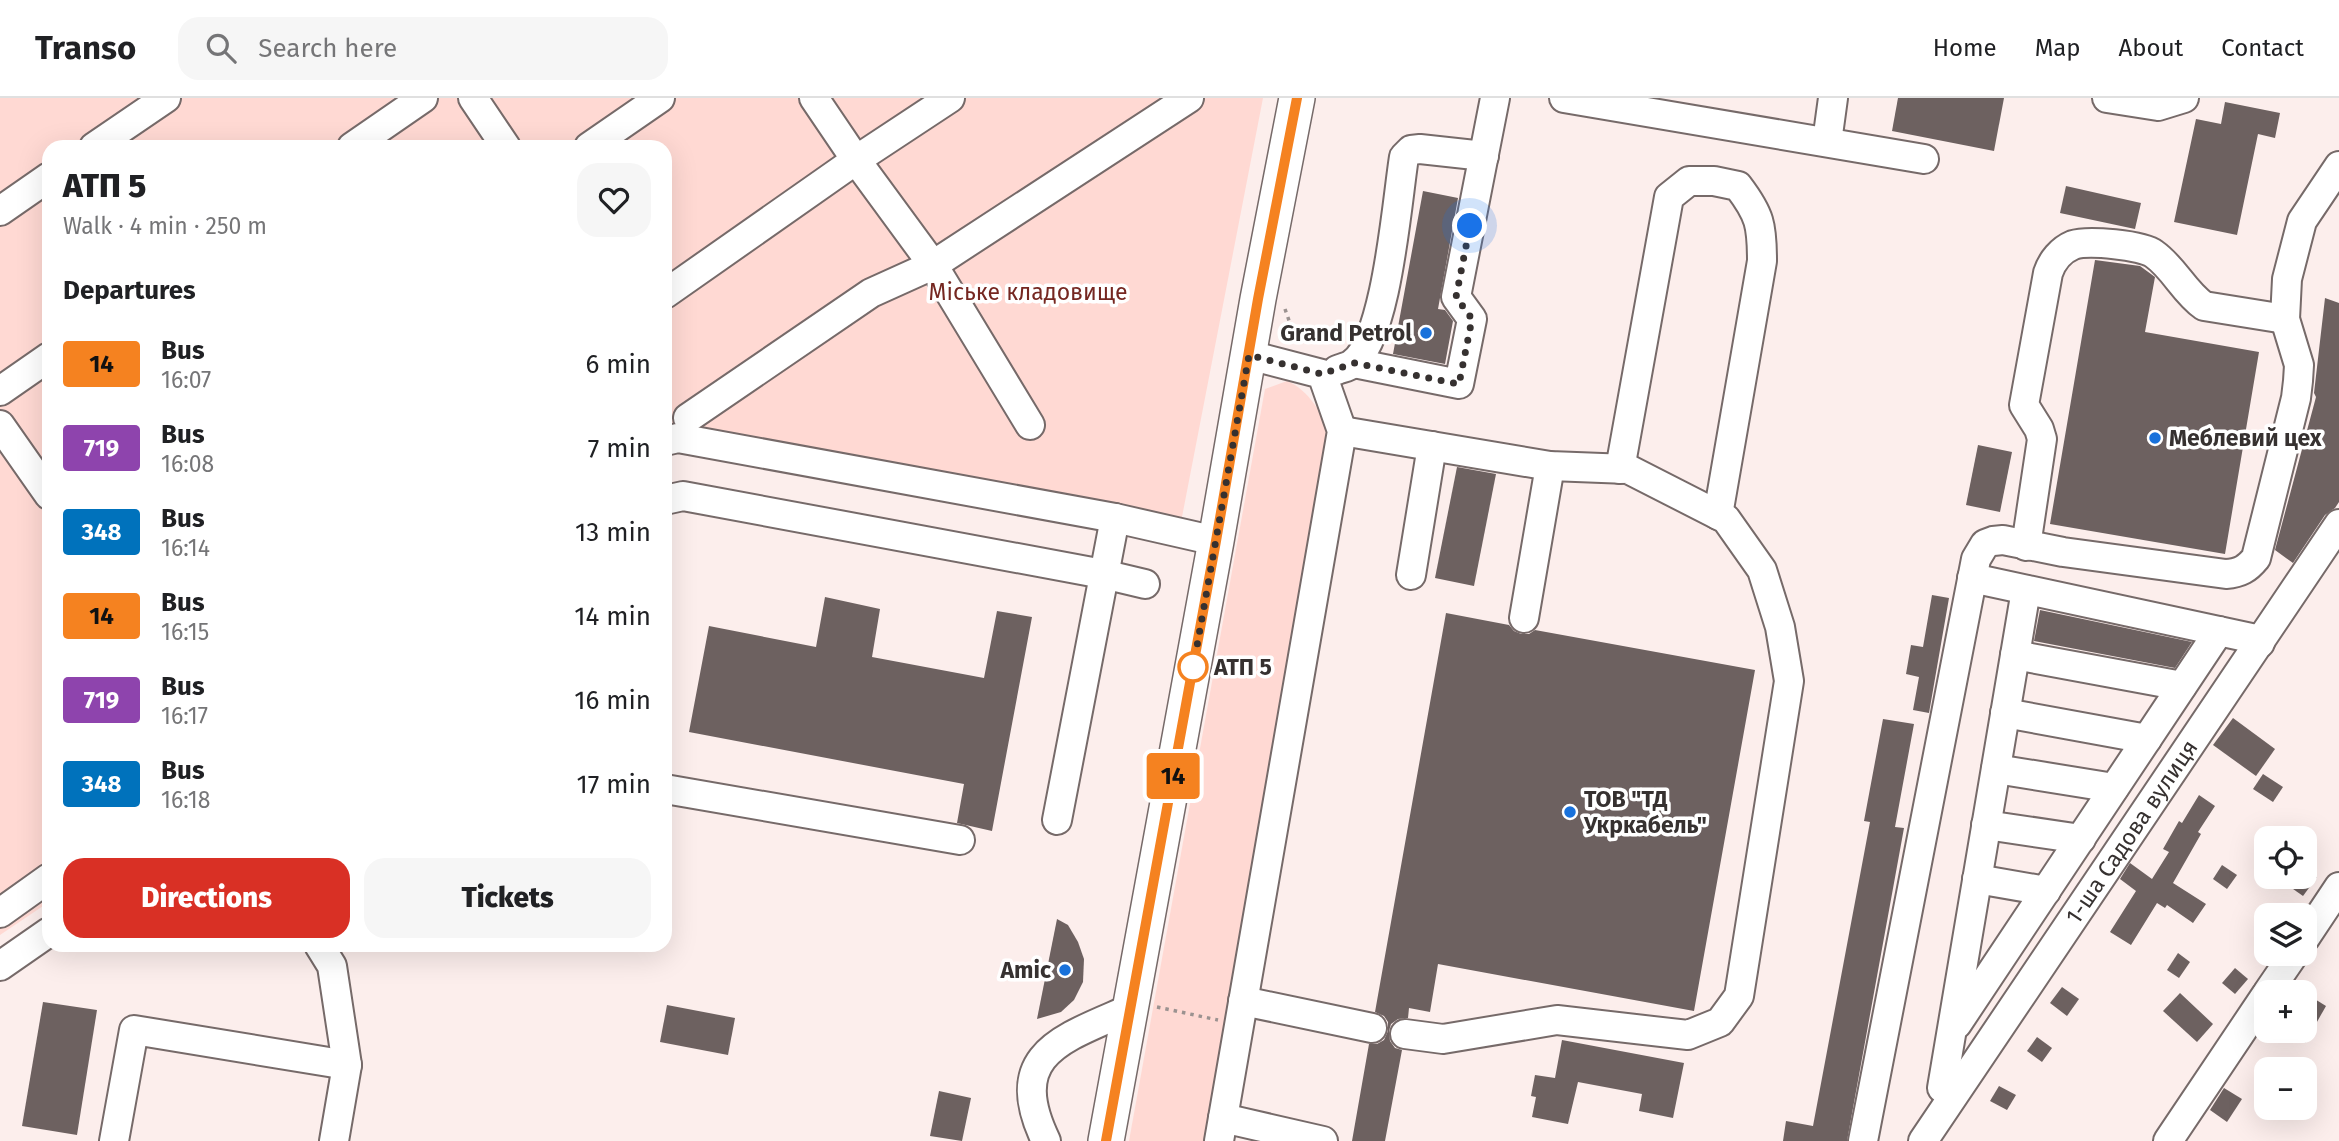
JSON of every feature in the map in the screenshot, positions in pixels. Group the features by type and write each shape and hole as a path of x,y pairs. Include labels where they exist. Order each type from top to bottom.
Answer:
{"main road":[{"path":"1106,1141 1297,98"}],"street":[{"path":"104,140 166,98"},
{"path":"362,140 423,98"},
{"path":"473,98 501,140"},
{"path":"599,140 660,98"},
{"path":"814,98 933,265 1030,425"},
{"path":"672,289 856,160 950,98"},
{"path":"688,418 871,293 933,265 1189,98"},
{"path":"1249,355 1322,374 1354,363 1459,384 1472,319 1456,297 1495,98"},
{"path":"1564,98 1601,101 1924,159"},
{"path":"1828,142 1833,98"},
{"path":"2107,98 2158,106 2184,98"},
{"path":"1354,363 1367,344 1382,304 1404,157 1410,150 1420,149 1484,156"},
{"path":"1863,1141 1980,548 1993,541 2003,540 2026,546 2226,574 2248,568 2256,558 2296,398 2299,365 2284,319 2287,279 2302,221 2339,166"},
{"path":"1620,469 1669,198 1689,181 1714,181 1738,186 1753,206 1762,229 1762,261 1718,515"},
{"path":"0,211 42,182"},
{"path":"2026,546 2042,439 2024,405 2048,273 2057,257 2066,249 2083,243 2149,250 2166,264 2204,306 2284,319"},
{"path":"0,391 42,362"},
{"path":"1322,374 1342,431 1221,1129 1323,1141"},
{"path":"0,425 42,485"},
{"path":"1342,431 1550,466 1628,470 1726,519 1762,570 1780,627 1789,681 1738,996 1720,1022 1688,1035 1557,1020 1443,1039 1405,1034"},
{"path":"672,439 678,438 1115,518 1216,541"},
{"path":"1411,575 1433,446"},
{"path":"1524,618 1550,466"},
{"path":"672,498 683,496 1145,584"},
{"path":"1057,820 1115,518"},
{"name":"1-ша Садова вулиця","path":"1923,1141 2339,524"},
{"path":"1974,568 2026,590 2251,638 2260,643"},
{"path":"1942,1088 2026,590"},
{"path":"1952,1032 2219,631"},
{"path":"2015,655 2182,686"},
{"path":"2005,713 2147,739"},
{"path":"1996,769 2114,788"},
{"path":"672,790 960,840"},
{"path":"1986,825 2081,839"},
{"path":"1977,879 2046,891"},
{"path":"0,913 42,883"},
{"path":"2317,920 2339,887"},
{"path":"0,966 42,937"},
{"path":"323,952 332,966 346,1065 334,1141"},
{"path":"1243,1001 1372,1028"},
{"path":"1046,1141 1031,1103 1032,1083 1038,1062 1055,1046 1130,1009"},
{"path":"2168,1141 2254,1013"},
{"path":"114,1141 134,1030 346,1065"}],"path":[{"path":"1284,303 1292,329 1322,374"}],"green space":[{"name":"Міське кладовище","path":"0,98 1263,98 1182,517 672,424 672,140 42,140 42,907 0,935"},
{"path":"1287,381 1302,390 1314,404 1332,437 1207,1141 1129,1141 1265,389"}],"building":[{"path":"1898,98 2004,98 1994,151 1892,131"},
{"path":"2225,102 2280,113 2275,138 2258,134 2237,235 2174,222 2196,119 2221,124"},
{"path":"2066,186 2141,203 2135,229 2060,213"},
{"path":"1423,191 1458,198 1438,309 1445,310 1453,321 1445,364 1393,354"},
{"name":"Меблевий цех","path":"2095,260 2140,266 2155,277 2145,332 2259,352 2225,554 2050,524"},
{"path":"2325,298 2339,303 2339,502 2325,515 2293,563 2275,550 2316,397 2314,393"},
{"path":"1978,445 2012,452 2000,512 1966,505"},
{"path":"1457,467 1496,474 1474,586 1435,578"},
{"path":"1932,595 1949,598 1929,713 1913,710 1919,677 1906,674 1911,645 1923,647"},
{"path":"825,597 880,609 872,657 984,678 997,611 1032,617 992,831 957,823 964,784 689,732 709,626 816,647"},
{"path":"2040,610 2192,642 2175,668 2034,641"},
{"name":"ТОВ \"ТД Укркабель\"","path":"1446,613 1509,625 1521,634 1529,634 1535,630 1755,670 1694,1011 1438,964 1430,1012 1409,1008 1408,1018 1398,1019 1391,1024 1390,1041 1395,1048 1402,1050 1385,1141 1352,1141 1369,1044 1384,1040 1388,1031 1388,1022 1384,1016 1375,1012"},
{"path":"2233,718 2275,749 2256,776 2213,745"},
{"path":"1883,719 1914,724 1895,827 1904,828 1847,1141 1783,1141 1786,1121 1813,1126 1870,822 1864,821"},
{"path":"2263,774 2283,787 2273,802 2253,789"},
{"path":"2199,795 2215,806 2198,832 2201,834 2173,883 2206,904 2193,923 2167,905 2165,908 2157,903 2131,945 2110,932 2136,891 2120,879 2130,863 2152,879 2169,852 2163,849 2179,821 2182,823"},
{"path":"2222,865 2237,875 2227,889 2213,879"},
{"path":"2293,889 2308,889 2303,896"},
{"name":"Amic","path":"1057,919 1068,925 1078,942 1084,959 1083,982 1074,1000 1061,1012 1037,1019"},
{"path":"2178,953 2190,962 2179,978 2167,970"},
{"path":"2235,968 2248,979 2235,994 2222,983"},
{"path":"2062,987 2079,999 2067,1016 2050,1003"},
{"path":"2180,993 2213,1024 2197,1042 2163,1011"},
{"path":"2317,1000 2326,1006 2317,1022"},
{"path":"43,1002 97,1010 77,1135 22,1126"},
{"path":"667,1005 735,1018 728,1055 660,1042"},
{"path":"2037,1037 2052,1048 2042,1062 2027,1051"},
{"path":"1562,1040 1684,1063 1673,1118 1639,1111 1642,1094 1578,1082 1568,1124 1532,1117 1536,1097 1531,1096 1535,1075 1555,1078"},
{"path":"1999,1086 2016,1095 2007,1110 1990,1101"},
{"path":"2224,1088 2242,1099 2227,1122 2210,1110"},
{"path":"939,1091 971,1098 962,1141 930,1136"}],"bus line":[{"name":"14","path":"1106,1141 1258,299 1297,98"}],"place":[{"name":"Grand Petrol","path":"1426,333"},
{"name":"Меблевий цех","path":"2155,438"},
{"name":"АТП 5","path":"1193,667"},
{"name":"ТОВ \"ТД Укркабель\"","path":"1570,812"},
{"name":"Amic","path":"1065,970"}],"route":[{"path":"1193,667 1192,674 1249,355 1322,374 1354,363 1459,384 1472,319 1456,297 1470,226"}]}
